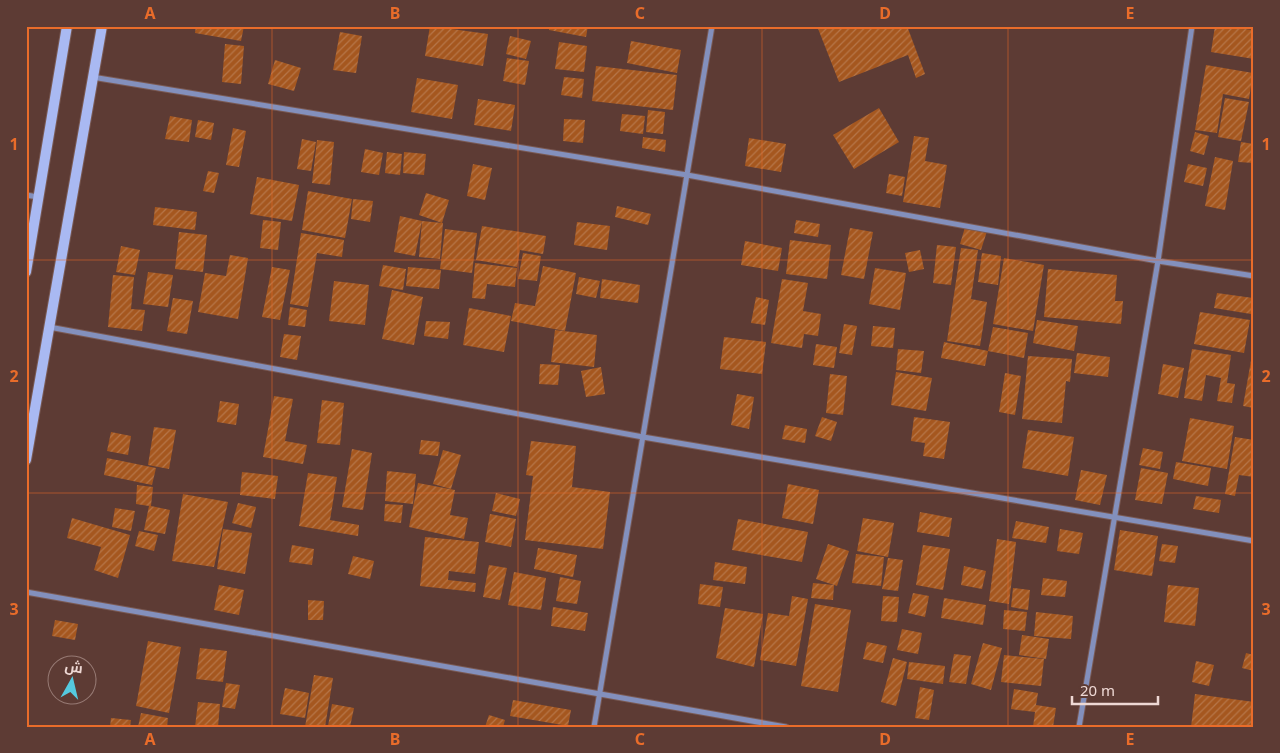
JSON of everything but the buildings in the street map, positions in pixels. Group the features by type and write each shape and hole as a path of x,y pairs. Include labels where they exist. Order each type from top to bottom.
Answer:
{"main road":[{"path":"26,272 66,26"},
{"path":"26,460 102,26"}],"street":[{"path":"594,727 712,26"},
{"path":"1079,727 1116,518 1158,261 1192,26"},
{"path":"92,77 687,175 1158,261 1254,276"},
{"path":"26,195 38,197"},
{"path":"49,327 644,437 1254,541"},
{"path":"26,592 786,727"}]}
